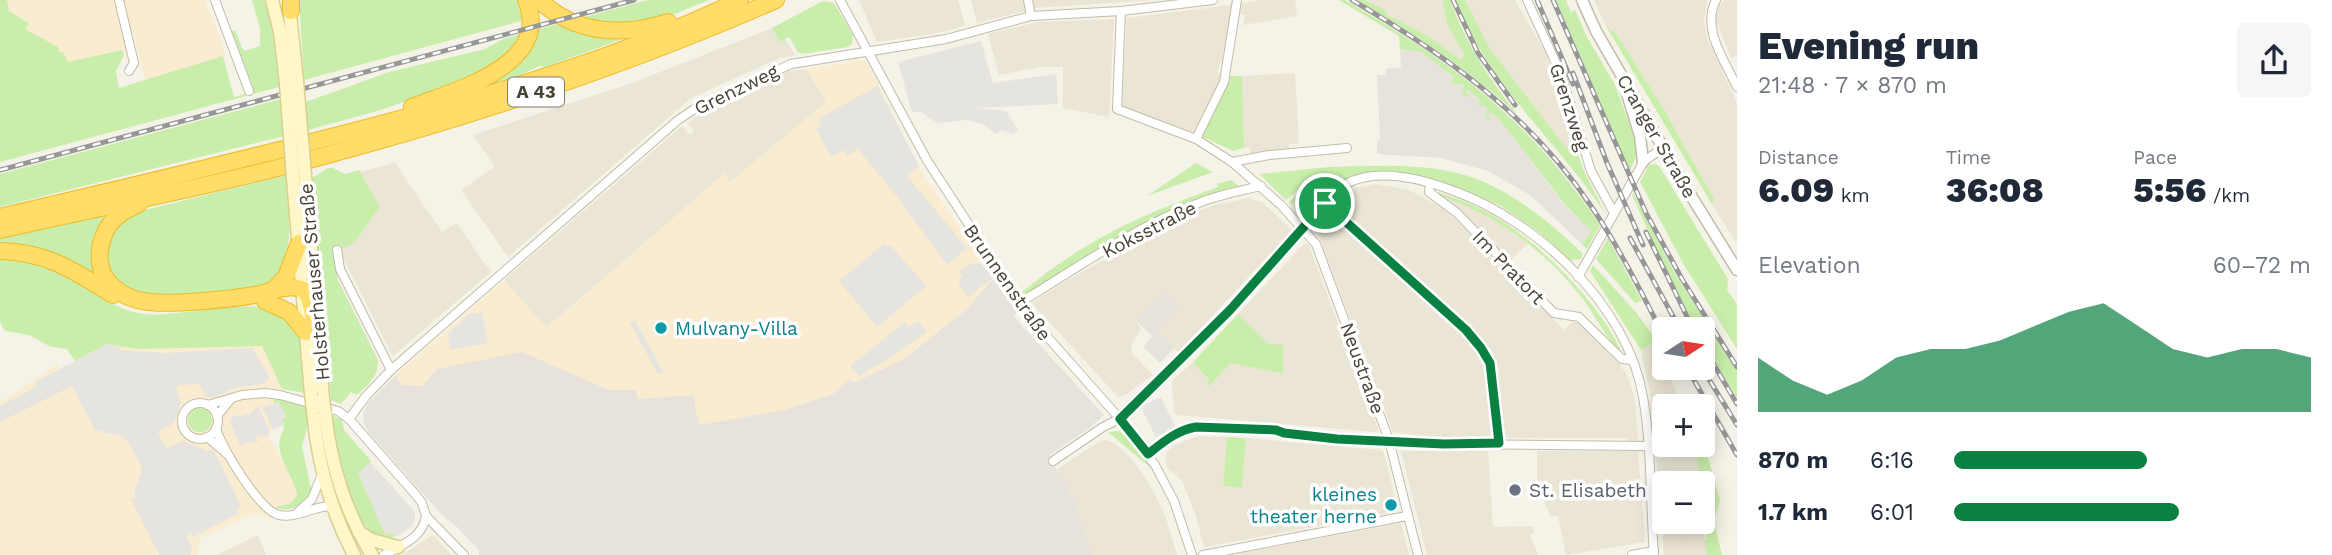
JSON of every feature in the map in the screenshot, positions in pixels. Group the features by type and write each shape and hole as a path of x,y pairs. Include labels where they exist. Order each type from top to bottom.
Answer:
{"highway":[{"path":"352,132 470,83 513,60 525,46 530,29 530,13 526,0"},
{"path":"538,0 552,12 571,22 594,29 614,31 661,24 737,1"},
{"name":"A 43","path":"0,230 330,155 502,104 678,42 776,0"},
{"name":"A 43","path":"0,216 352,132 543,77 664,33 737,1"},
{"path":"222,181 206,188 137,205 111,221 99,249 99,262 104,275 123,295 156,304 250,296 290,298 307,289 312,329"},
{"path":"269,296 289,270 299,243"},
{"path":"0,251 16,251 68,266 126,304 149,309 269,296 312,329"}],"main road":[{"name":"Holsterhauser Straße","path":"272,0 291,82"},
{"name":"Holsterhauser Straße","path":"290,4 291,82 307,289"},
{"name":"Holsterhauser Straße","path":"299,176 299,243 307,289"},
{"name":"Holsterhauser Straße","path":"312,329 322,474 332,506 354,555"},
{"name":"Holsterhauser Straße","path":"319,411 345,503 372,555"},
{"path":"358,532 372,540 398,547"}],"street":[{"path":"119,0 134,63 129,71"},
{"path":"215,0 249,91"},
{"path":"1028,0 1031,16"},
{"name":"Grenzweg","path":"349,419 391,370 696,107 786,65 946,39 1031,16 1121,11 1213,0"},
{"path":"1196,139 1224,82 1237,0"},
{"name":"Grenzweg","path":"1527,0 1561,74 1591,171 1614,213"},
{"name":"Cranger Straße","path":"1582,0 1596,31 1663,148 1737,270"},
{"path":"1716,0 1711,17 1712,32 1737,87"},
{"name":"Brunnenstraße","path":"841,1 928,162 1028,315 1120,419 1161,473 1174,501 1192,555"},
{"path":"1121,11 1117,109 1196,139 1232,162 1261,186 1303,228"},
{"path":"1626,83 1626,93 1642,141 1643,162"},
{"path":"1232,162 1269,155 1347,148"},
{"path":"1578,277 1643,162 1663,148"},
{"path":"1053,461 1103,427 1120,419 1220,320 1325,203 1345,185 1382,176 1430,183 1473,198 1533,234 1578,277 1610,316 1632,360 1643,397 1654,553 1632,555"},
{"name":"Im Pratort","path":"1430,183 1429,192 1457,213 1554,313 1579,317 1622,359 1632,360"},
{"name":"Koksstraße","path":"1029,297 1118,242 1175,213 1201,201 1261,186"},
{"path":"1325,203 1466,330 1481,348 1490,363 1499,443"},
{"name":"Neustraße","path":"1303,228 1316,244 1390,440 1418,555"},
{"path":"337,250 340,269 391,370"},
{"path":"216,428 208,437 191,436 182,422 184,412 200,403 208,405 249,394 280,395 332,409 349,419 416,495 426,516 464,555"},
{"path":"229,400 228,405 217,416 216,428 230,457 267,508 282,515 332,506"},
{"path":"208,405 217,416"},
{"path":"1148,454 1169,438 1196,427 1267,429 1321,438 1444,444 1647,446"},
{"path":"208,437 230,457"},
{"path":"298,513 312,499 322,474"},
{"path":"384,555 422,530 426,516"},
{"path":"1203,555 1407,516"}],"shaded area":[{"path":"7,0 205,0 226,55 146,81 133,32 124,35 127,46 124,55 122,50 68,62 59,53 58,47 25,29 9,11"},
{"path":"859,0 958,0 965,26 877,42"},
{"path":"971,0 1023,0 1025,11 977,23"},
{"path":"1033,0 1155,0 1034,8"},
{"path":"1261,0 1295,0 1297,16 1243,25 1245,15 1239,14 1240,4"},
{"path":"1365,0 1442,0 1447,24 1465,55 1461,60 1426,35 1397,21 1385,14 1386,11"},
{"path":"1465,0 1515,0 1546,53 1568,120 1566,121 1573,147 1566,148 1489,47"},
{"path":"1594,0 1707,0 1704,21 1707,38 1737,103 1737,244 1712,204 1714,199 1663,108 1617,35 1606,26"},
{"path":"1723,0 1737,0 1737,55 1731,58 1716,21 1717,11"},
{"path":"1232,5 1222,60 1217,72 1223,75 1196,133 1124,108 1127,18"},
{"path":"1114,19 1109,117 1063,108 1063,67 1039,67 999,75 988,34 1037,22"},
{"path":"772,28 780,41 785,39 795,55 777,59 691,98 508,257 461,190 495,167 473,135 632,83"},
{"path":"981,41 993,83 1056,74 1058,104 976,108 1006,111 1018,130 1013,134 1002,130 996,134 983,124 967,120 937,123 921,112 912,112 898,62"},
{"path":"1400,49 1421,52 1454,77 1451,82 1464,85 1462,96 1470,96 1464,91 1466,88 1487,107 1485,119 1492,119 1487,115 1490,112 1499,119 1565,206 1593,231 1582,244 1530,195 1488,171 1441,158 1377,154 1377,141 1380,140 1377,75 1386,75 1386,69 1401,67"},
{"path":"861,60 868,64 922,173 994,278 966,310 904,359 853,383 849,380 833,394 785,410 699,425 693,395 637,399 636,390 609,390 522,352 422,386 406,387 398,382 398,373 504,280 547,328 724,174 730,182 826,102 806,69"},
{"path":"806,69 827,102 730,182 724,174 546,328 504,280 682,126 690,135 694,131 687,123 709,108 788,71"},
{"path":"1295,73 1299,143 1289,144 1289,149 1250,154 1250,147 1244,148 1242,76"},
{"path":"877,86 919,166 907,176 967,248 947,265 858,149 847,156 843,150 831,157 816,129 822,126 818,119"},
{"path":"395,163 442,232 457,223 492,271 392,355 339,250 355,242 380,207 360,172"},
{"path":"1376,184 1409,190 1439,206 1564,330 1572,322 1578,323 1620,365 1628,377 1635,400 1638,441 1628,442 1627,438 1504,436 1495,365 1483,340 1337,206 1355,188"},
{"path":"1438,195 1484,213 1528,243 1509,262"},
{"path":"1249,198 1262,202 1291,229 1290,233 1178,352 1157,331 1179,307 1162,292 1136,321 1141,329 1131,345 1132,353 1153,375 1127,394 1118,397 1032,303 1062,283 1176,220 1214,205"},
{"path":"1330,215 1370,248 1476,347 1487,374 1492,431 1489,437 1447,438 1393,432 1317,231"},
{"path":"884,244 891,246 926,286 877,327 839,281"},
{"path":"1304,244 1308,244 1323,283 1378,429 1376,432 1177,415 1174,412 1172,384 1193,362 1209,380 1209,385 1231,363 1269,344 1238,314"},
{"path":"971,264 982,264 994,277 968,297 958,283 962,276 958,271"},
{"path":"994,278 1017,312 1014,317 1104,415 1050,455 1058,472 1071,487 1067,491 1075,501 1092,555 479,555 479,550 445,518 369,433 363,422 368,403 398,373 397,378 401,385 422,386 437,369 522,352 609,390 636,390 637,399 693,395 699,425 785,410 833,394 850,379 853,383 904,359 966,310"},
{"path":"1163,291 1179,307 1157,331 1174,348 1160,363 1143,347 1153,336 1136,321"},
{"path":"482,312 488,343 451,350 448,334 469,314"},
{"path":"635,320 663,372 658,374 630,323"},
{"path":"918,321 927,332 886,360 859,376 850,366 905,322 909,327"},
{"path":"107,344 137,349 263,346 282,389 273,400 279,402 286,417 284,424 270,431 268,438 297,490 295,499 287,505 277,506 272,520 255,513 201,538 197,549 199,555 0,555 0,403 57,364 60,369"},
{"path":"1652,344 1652,380 1671,380 1676,394 1652,394 1652,411 1651,399 1641,350"},
{"path":"106,345 120,345 120,350 165,353 252,348 267,373 269,378 264,384 235,388 215,397 207,397 198,384 176,387 181,403 176,419 158,432 166,449 183,441 208,451 213,449 241,506 237,508 239,513 193,537 190,532 187,537 192,549 191,555 159,555 131,499 136,497 134,490 141,475 141,466 128,441 120,435 101,430 96,432 72,386 0,422 0,406 37,386 35,382"},
{"path":"1161,397 1176,428 1156,437 1141,407"},
{"path":"279,402 286,417 282,419 284,424 273,430 262,407"},
{"path":"258,406 270,431 268,436 256,437 258,442 245,444 243,447 230,422 233,415 243,417 243,414 248,415"},
{"path":"1198,436 1227,437 1223,486 1242,488 1246,438 1381,450 1398,511 1204,547 1195,513 1182,481 1167,467 1165,459 1166,453 1174,445"},
{"path":"1106,440 1114,443 1133,460 1150,485 1165,515 1177,555 1092,555 1075,501 1067,491 1058,469"},
{"path":"1401,451 1488,451 1493,527 1533,526 1534,534 1530,535 1538,555 1427,555"},
{"path":"1537,451 1638,451 1645,542 1566,555 1558,516 1550,516 1537,483"},
{"path":"1656,457 1697,457 1699,471 1657,471"},
{"path":"370,462 415,512 411,527 399,535 384,533 358,473"},
{"path":"1401,523 1409,555 1236,555 1243,553"},
{"path":"1662,534 1705,534 1707,555 1664,555"},
{"path":"258,535 266,555 217,555"},
{"path":"431,536 451,555 402,555"}],"green space":[{"path":"0,0 7,0 9,11 29,23 25,29 58,47 59,53 63,52 68,62 122,50 124,55 116,71 119,88 223,56 234,97 251,92 253,88 232,31 235,30 245,51 260,46 260,29 252,0 264,0 272,26 279,87 0,162"},
{"path":"299,0 519,0 525,20 304,80"},
{"path":"648,0 709,0 667,17 623,26 577,19"},
{"path":"1339,0 1345,0 1430,53 1492,101 1520,127 1574,189 1600,225 1587,249 1582,244 1592,231 1566,206 1499,119 1490,112 1487,115 1493,120 1485,119 1487,107 1479,106 1480,100 1467,89 1465,91 1471,97 1462,96 1464,85 1450,83 1454,77 1421,52 1400,49 1399,36"},
{"path":"1357,0 1365,0 1387,11 1385,14 1426,35 1461,60 1464,54 1447,24 1442,0 1450,0 1479,60 1517,114 1440,52"},
{"path":"1455,0 1465,0 1489,47 1566,148 1573,146 1568,120 1583,169 1606,215 1486,60"},
{"path":"1556,0 1566,0 1571,12 1575,10 1587,37 1615,85 1632,131 1637,154 1629,173"},
{"path":"823,1 834,3 853,35 852,44 848,47 802,54 789,37 780,42 772,28"},
{"path":"562,23 634,35 461,93 534,30"},
{"path":"1606,26 1617,35 1663,108 1714,199 1712,204"},
{"path":"524,33 512,54 453,84 381,110 308,130 306,102 389,72 485,49 503,39"},
{"path":"1230,76 1242,76 1244,148 1233,151 1203,137 1204,128"},
{"path":"281,99 284,136 0,207 0,174"},
{"path":"1196,163 1213,172 1147,196"},
{"path":"1649,165 1659,166 1728,279 1727,290 1737,304 1737,349 1684,265 1640,182"},
{"path":"1329,167 1420,167 1474,178 1504,192 1532,210 1583,254 1581,259 1569,260 1539,232 1501,206 1463,189 1423,177 1402,174 1305,184 1286,200 1259,174"},
{"path":"328,168 345,174 359,170 380,207 355,242 339,250 337,278 378,360 375,376 369,384 357,395 351,392 341,404 331,400 312,178"},
{"path":"288,175 288,251 279,278 271,286 167,298 123,289 105,263 111,231 132,213"},
{"path":"1231,180 1238,185 1237,189 1154,220 1101,248 1026,295 1021,293 1068,258 1114,231"},
{"path":"1341,183 1307,214 1301,214 1295,208 1298,205 1295,201 1291,205 1289,202 1307,187"},
{"path":"1435,193 1492,215 1538,248 1591,304 1612,333 1623,355 1611,342 1582,298 1535,249 1499,223"},
{"path":"1633,193 1677,277 1703,317 1690,317"},
{"path":"116,211 110,217 101,280 0,246 0,239"},
{"path":"1608,238 1642,301 1635,303 1596,259"},
{"path":"0,255 47,264 106,300 143,314 237,307 271,308 290,320 295,329 302,349 306,393 282,389 262,346 137,349 107,344 75,361 67,349 49,346 29,335 5,331 0,322"},
{"path":"1593,265 1635,311 1652,334 1652,344 1641,350 1590,271"},
{"path":"1238,314 1269,344 1283,345 1283,373 1231,363 1208,387 1209,380 1193,362"},
{"path":"1715,336 1737,370 1737,398 1715,361"},
{"path":"274,398 307,406 308,425 302,446 312,493 300,504 287,509 276,508 293,501 297,493 280,453 280,437 284,429 282,419 286,417 278,402 274,404"},
{"path":"200,408 211,415 212,420 205,431 200,432 189,425 188,420 195,409"},
{"path":"332,415 342,420 344,430 371,461 399,535 382,537 369,529 357,514 341,471"},
{"path":"1119,431 1128,436 1152,469 1108,432"},
{"path":"1227,437 1246,438 1242,488 1223,486"},
{"path":"1696,457 1708,457 1712,471 1699,471"},
{"path":"1715,483 1720,501 1715,517"},
{"path":"1715,524 1722,555 1707,555 1704,541 1707,540 1706,534 1715,534"}],"railway":[{"path":"0,170 634,0"},
{"path":"1352,0 1453,65 1484,89 1541,143 1591,206 1654,317"},
{"path":"1453,0 1478,53 1515,105"},
{"path":"1537,0 1573,84"},
{"path":"1553,0 1646,213 1682,279 1737,367"},
{"path":"1573,73 1607,163 1643,245"},
{"path":"1646,232 1687,317"},
{"path":"1630,238 1673,317"},
{"path":"1715,366 1737,404"},
{"path":"1694,380 1737,455"},
{"path":"1709,380 1737,425"}],"place":[{"name":"Mulvany-Villa","path":"661,328"},
{"name":"St. Elisabeth","path":"1515,490"},
{"name":"kleines theater herne","path":"1391,505"}],"route":[{"path":"1325,203 1466,330 1481,348 1490,363 1499,443 1444,444 1337,439 1258,428 1248,430 1196,427 1169,438 1148,454 1120,419 1230,310 1325,203"}]}
